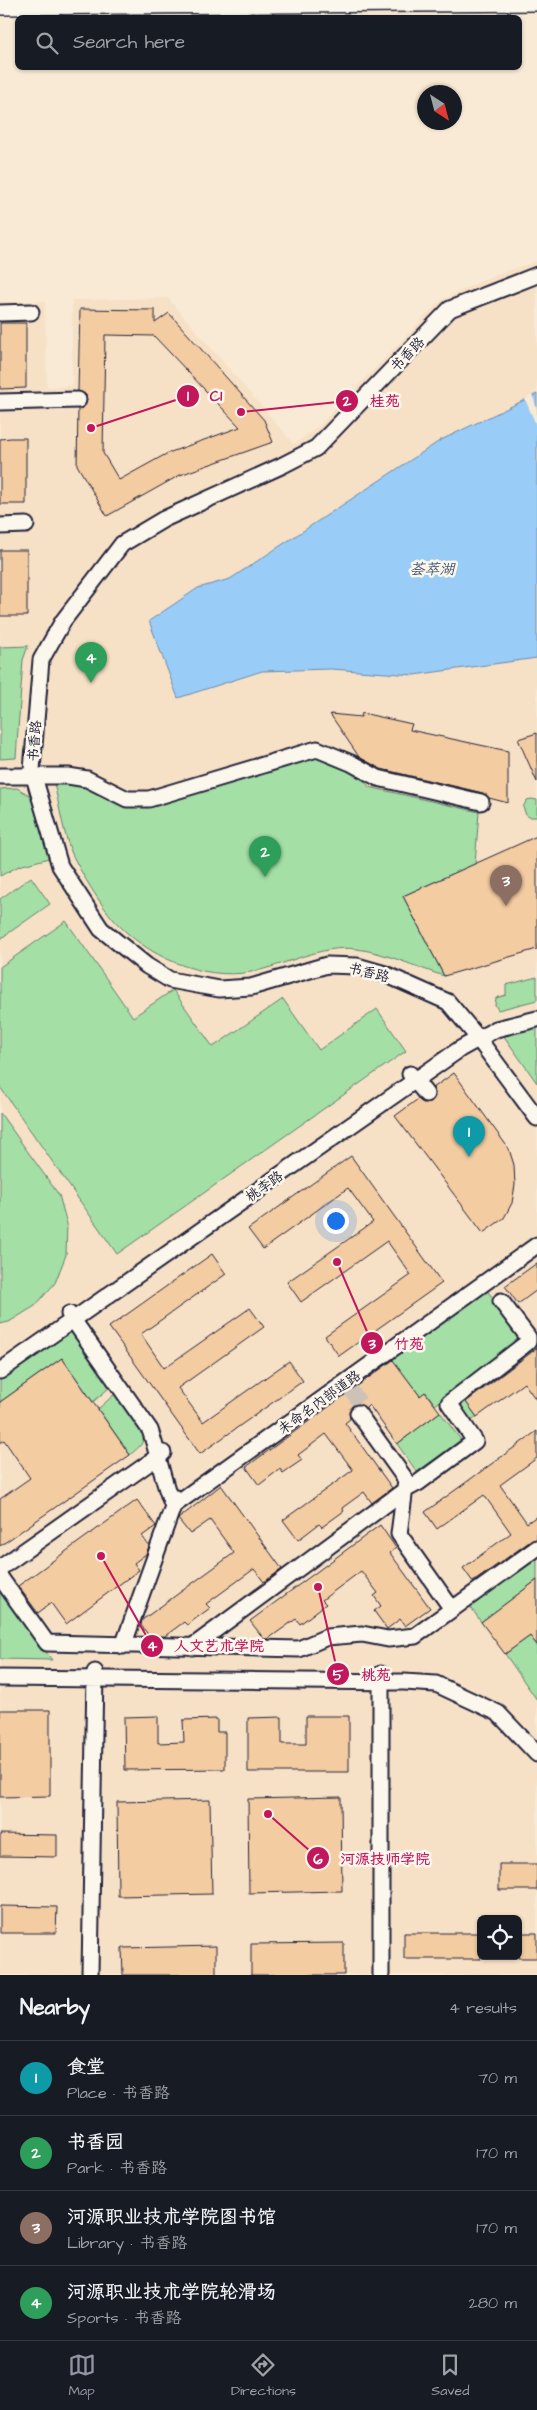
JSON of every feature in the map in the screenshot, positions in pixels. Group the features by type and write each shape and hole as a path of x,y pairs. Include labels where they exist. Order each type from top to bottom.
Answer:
{"street":[{"path":"0,5 537,1"},
{"name":"书香路","path":"39,778 32,770 41,660 63,621 122,544 164,519 316,448 450,309 537,275"},
{"name":"书香路","path":"537,283 502,296 455,318 320,454 286,473 168,525 127,550 68,626 48,664 37,768 64,863 105,926 150,961 172,973 220,984 252,982 328,960 358,962 389,969 452,997 537,1105"},
{"path":"0,313 30,312"},
{"path":"0,402 78,400"},
{"path":"0,526 26,525"},
{"path":"0,781 68,776 87,779 127,799 149,799 317,748 351,763 378,778 481,802"},
{"path":"0,776 39,778"},
{"name":"桃李路","path":"0,1371 74,1315 413,1077 460,1049 494,1023 537,1012"},
{"name":"桃李路","path":"480,1034 537,1019"},
{"name":"书香路","path":"480,1034 537,1118"},
{"path":"413,1077 426,1094"},
{"name":"未命名内部道路","path":"344,1386 537,1239"},
{"name":"未命名内部道路","path":"174,1502 344,1386 537,1245"},
{"path":"198,1647 475,1441 449,1407 450,1402 528,1342 528,1337 501,1301"},
{"path":"74,1315 150,1430 160,1455 174,1502 123,1646"},
{"name":"桃李路","path":"0,1363 74,1315"},
{"path":"361,1411 413,1477 399,1534 456,1607"},
{"path":"0,1568 160,1455"},
{"path":"0,1577 47,1643 299,1649 327,1637 362,1634 388,1639 415,1636 537,1548"},
{"path":"0,1671 95,1675 381,1678 436,1675 500,1706 537,1744"},
{"path":"0,1678 95,1675"},
{"path":"90,1975 95,1675"},
{"path":"381,1678 436,1684 498,1713 537,1754"},
{"path":"381,1678 381,1975"}],"shaded area":[{"path":"537,261 537,1975 0,1975 0,302 45,301 47,387 72,386 72,300 168,298 294,444 319,426 440,301 487,278"}],"green space":[{"path":"28,646 23,660 16,758 0,759 0,647"},
{"path":"313,756 330,759 360,774 369,787 479,812 475,864 403,896 444,976 390,957 368,951 344,948 317,952 264,969 232,974 213,973 195,969 158,955 142,945 114,920 87,881 70,849 64,831 54,783 85,785 125,805"},
{"path":"17,788 31,796 45,838 49,858 19,866 0,876 0,789"},
{"path":"527,800 537,800 537,817 526,815 523,807"},
{"path":"31,877 50,904 0,939 0,899"},
{"path":"66,921 133,1017 173,990 213,1047 283,999 319,1050 377,1009 406,1051 117,1254 0,1087 0,967"},
{"path":"537,977 537,1000 498,1010 495,1005 496,998 506,995 506,985"},
{"path":"537,1026 537,1083 503,1035"},
{"path":"0,1113 59,1195 67,1224 66,1255 55,1283 35,1306 9,1322 0,1324"},
{"path":"486,1289 524,1339 435,1405 426,1392 420,1396 391,1358"},
{"path":"70,1328 111,1385 110,1387 93,1402 62,1358 0,1402 0,1373"},
{"path":"537,1339 537,1348 465,1400 477,1417 469,1423 453,1401"},
{"path":"116,1393 135,1415 144,1434 141,1444 130,1455 98,1409"},
{"path":"440,1412 461,1440 417,1472 397,1444"},
{"path":"537,1555 537,1580 481,1622 470,1606"},
{"path":"0,1590 52,1660 0,1659"},
{"path":"530,1636 537,1645 537,1700 505,1654"}],"water":[{"name":"荟萃湖","path":"537,394 537,658 414,675 331,669 262,671 178,698 149,621 198,588 230,579 441,440"}],"pier":[{"path":"532,395 537,408 537,427 525,399"}],"building":[{"path":"80,309 155,310 155,323 169,313 264,420 273,442 180,475 107,516 77,465 78,409 83,408 87,400 86,395 78,391","holes":["105,335 154,336 240,427 168,453 119,480 103,453"]},
{"path":"0,323 26,323 26,388 0,389"},
{"path":"26,438 26,504 0,504 0,439"},
{"path":"0,550 27,550 27,616 0,616"},
{"path":"362,713 412,724 410,730 508,751 508,803 489,798 483,793 381,769 359,757 330,714 361,717"},
{"path":"537,733 537,782 518,739"},
{"path":"537,836 537,949 444,976 403,896"},
{"path":"454,1073 509,1149 514,1165 515,1185 512,1203 504,1218 483,1233 395,1116 418,1099 423,1103 431,1102 435,1097 433,1088"},
{"path":"351,1156 442,1283 339,1356 325,1336 411,1275 387,1241 301,1302 287,1282 373,1222 348,1188 263,1249 248,1229"},
{"path":"212,1254 226,1274 141,1334 164,1368 250,1308 264,1327 178,1388 203,1422 289,1361 303,1381 200,1454 109,1327"},
{"path":"537,1263 537,1290 518,1304 505,1286"},
{"path":"537,1348 537,1401 524,1383 477,1417 466,1402"},
{"path":"62,1358 130,1455 0,1546 0,1499 30,1478 4,1440 0,1443 0,1402"},
{"path":"393,1360 420,1396 425,1392 440,1412 397,1444 369,1405 366,1408 358,1404 352,1406 349,1413 350,1419 345,1423 392,1488 372,1503 364,1492 342,1508 344,1511 322,1527 319,1524 298,1540 283,1520 353,1470 326,1434 298,1455 302,1460 283,1473 280,1469 259,1485 246,1467"},
{"path":"537,1431 537,1458 500,1485 527,1523 537,1516 537,1539 532,1540 473,1582 463,1568 511,1533 484,1495 437,1529 425,1512"},
{"path":"221,1485 282,1569 264,1582 254,1569 206,1604 210,1608 187,1625 184,1622 165,1636 149,1636 141,1625 142,1620 234,1553 210,1520 190,1534 178,1519"},
{"path":"137,1500 156,1526 142,1536 149,1546 146,1554 134,1563 139,1570 66,1624 51,1603 38,1613 18,1586"},
{"path":"380,1525 396,1548 390,1553 430,1608 405,1626 400,1619 387,1629 374,1611 381,1606 374,1596 378,1593 361,1571 322,1600 326,1604 300,1624 296,1619 268,1639 264,1639 250,1621"},
{"path":"537,1580 537,1645 530,1636 505,1654 481,1622"},
{"path":"0,1710 50,1710 50,1796 0,1797"},
{"path":"158,1716 158,1743 184,1742 183,1720 217,1719 217,1732 225,1732 225,1769 125,1770 124,1717"},
{"path":"306,1716 349,1716 349,1772 248,1772 248,1718 282,1717 282,1744 306,1744"},
{"path":"341,1797 342,1891 249,1893 248,1799"},
{"path":"210,1800 212,1894 118,1896 117,1802"},
{"path":"0,1834 57,1835 57,1857 0,1856"},
{"path":"499,1864 537,1864 537,1890 499,1890"},
{"path":"0,1906 57,1907 56,1933 0,1933"},
{"path":"404,1933 477,1933 477,1959 404,1959"},
{"path":"522,1933 537,1933 537,1958 522,1958"},
{"path":"344,1943 344,1975 251,1975 251,1944"},
{"path":"216,1946 216,1975 123,1975 122,1948"}],"tunnel":[{"path":"351,1390 364,1409"}],"place":[{"name":"桂苑","path":"241,412"},
{"name":"C1","path":"91,428"},
{"name":"河源职业技术学院轮滑场","path":"91,683"},
{"name":"书香园","path":"265,877"},
{"name":"河源职业技术学院图书馆","path":"506,906"},
{"name":"食堂","path":"469,1157"},
{"name":"竹苑","path":"337,1262"},
{"name":"人文艺术学院","path":"101,1556"},
{"name":"桃苑","path":"318,1587"},
{"name":"河源技师学院","path":"268,1814"}]}
